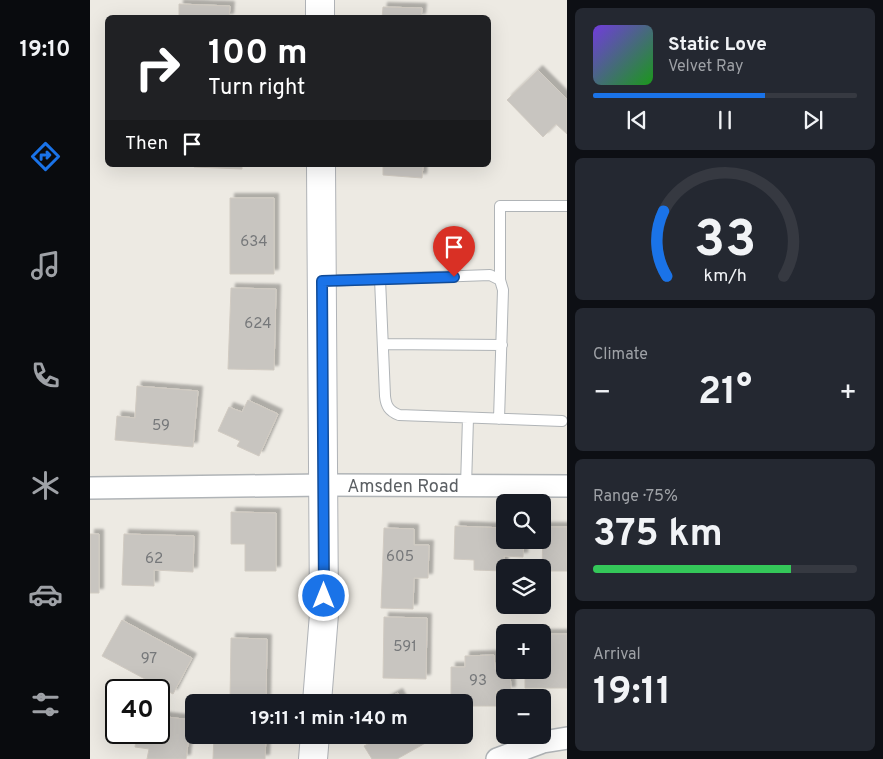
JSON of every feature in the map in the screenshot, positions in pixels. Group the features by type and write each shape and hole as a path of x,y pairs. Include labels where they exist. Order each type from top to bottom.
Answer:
{"street":[{"path":"320,0 320,15"},
{"path":"318,694 324,614 321,167"},
{"name":"Amsden Road","path":"90,488 322,485 567,486"},
{"path":"497,759 543,742 567,738"},
{"path":"313,759 314,744"}],"lane":[{"path":"499,419 503,290 500,280 500,206 567,206"},
{"path":"322,281 490,276 500,280"},
{"path":"380,279 385,396 388,408 399,415 562,421"},
{"path":"383,344 502,345"},
{"path":"466,486 468,418"}],"building":[{"path":"179,4 230,6 229,15 179,15"},
{"path":"383,7 422,8 421,15 382,15"},
{"path":"538,70 567,99 567,134 556,124 543,137 507,100"},
{"path":"194,167 242,167 242,169"},
{"path":"383,167 423,167 422,178 383,175"},
{"path":"230,198 274,198 274,274 230,274"},
{"path":"231,288 276,289 274,370 228,369"},
{"path":"137,386 198,391 193,447 115,440 117,416 135,418"},
{"path":"248,400 278,414 259,456 237,446 240,441 218,431 229,407 242,412"},
{"path":"231,512 276,513 276,571 245,571 245,544 231,544"},
{"path":"455,526 496,528 496,549 523,549 523,557 504,556 504,559 496,559 496,571 474,570 474,560 454,559"},
{"path":"551,527 567,527 567,571 551,571 551,559 542,559 542,549 551,549"},
{"path":"384,528 414,529 414,545 429,545 428,578 414,578 413,609 381,608"},
{"path":"90,534 99,534 99,593 90,593"},
{"path":"124,534 194,536 193,572 154,570 154,586 122,585"},
{"path":"384,617 427,618 426,679 383,678"},
{"path":"122,620 192,658 173,694 170,692 170,679 145,679 102,656"},
{"path":"551,634 567,634 567,688 525,688 525,679 551,679"},
{"path":"231,638 267,639 266,694 230,694"},
{"path":"494,655 496,679 510,679 511,689 496,689 496,706 473,706 473,694 451,694 451,667 465,667 465,656"},
{"path":"170,717 185,719 185,744 188,744 186,759 147,759 149,749 135,747 135,744 170,744"},
{"path":"214,744 266,744 265,759 213,759"},
{"path":"368,744 424,744 397,759 372,759 364,746"}],"route":[{"path":"324,596 322,281 454,277"}]}
